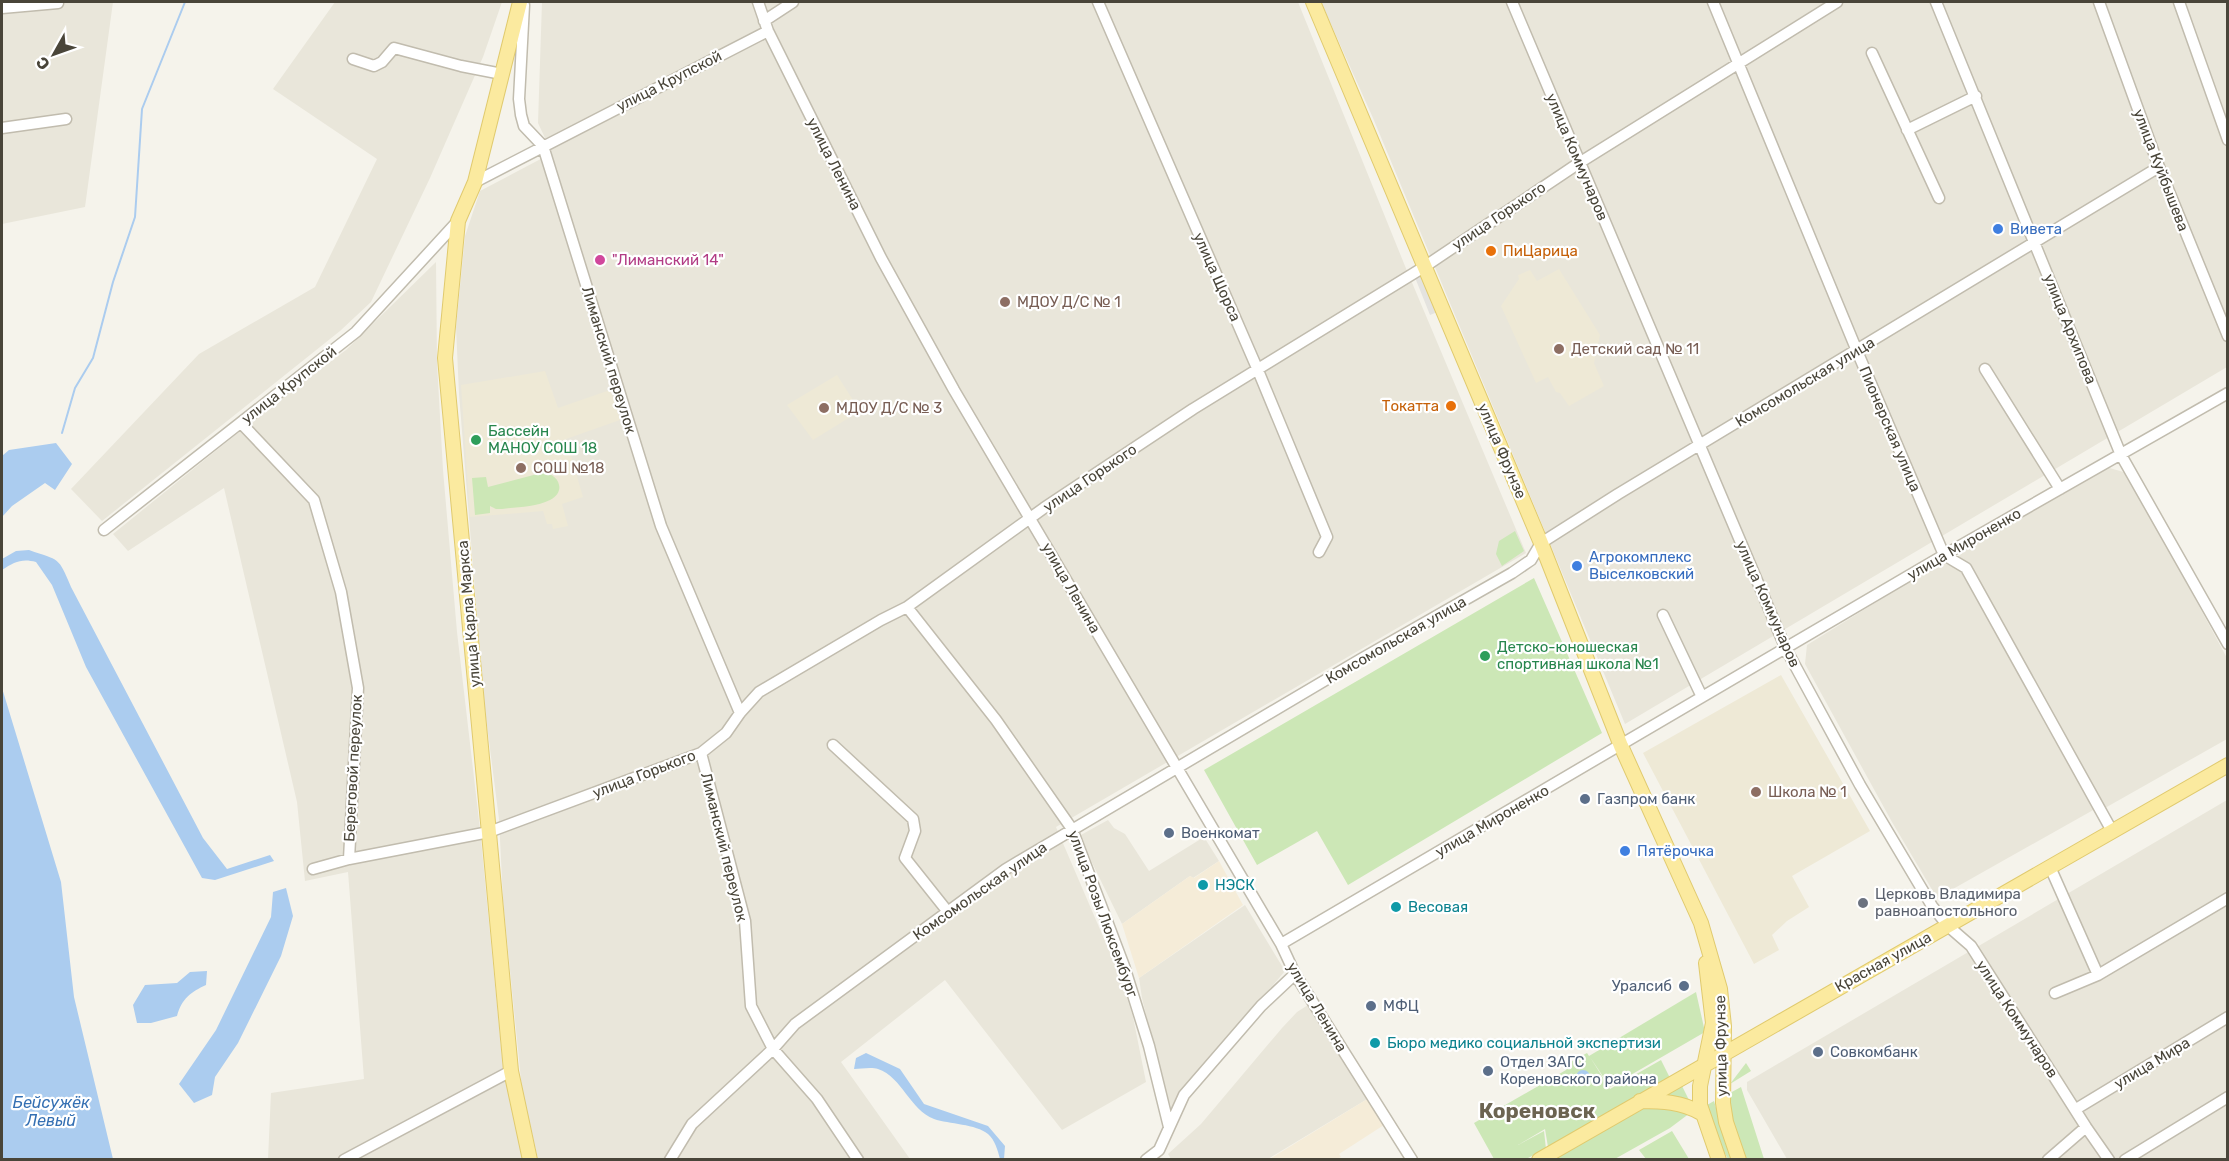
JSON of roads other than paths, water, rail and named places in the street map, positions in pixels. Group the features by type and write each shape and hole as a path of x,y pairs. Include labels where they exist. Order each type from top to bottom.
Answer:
{"main road":[{"name":"улица Карла Маркса","path":"522,2 475,182 458,221 445,358 511,1071 530,1160"},
{"name":"улица Фрунзе","path":"1312,2 1541,543 1621,746 1701,923 1720,989 1723,1018 1722,1103 1738,1160"},
{"name":"Красная улица","path":"1539,1160 1723,1052 2228,765"},
{"name":"улица Фрунзе","path":"1689,900 1705,962 1713,1023 1700,1086 1701,1113 1719,1160"},
{"path":"1638,1101 1670,1102 1701,1113"}],"street":[{"name":"Лиманский переулок","path":"522,2 519,99 524,126 543,146 662,526 740,713"},
{"name":"улица Ленина","path":"758,2 766,26 881,258 954,390 1281,944 1295,974 1412,1160"},
{"name":"улица Крупской","path":"475,182 766,26 792,2"},
{"name":"улица Щорса","path":"1098,2 1257,368 1327,537 1318,552"},
{"name":"улица Коммунаров","path":"1512,2 1786,649 1860,785 1932,906 1948,926 1971,946 2109,1160"},
{"name":"Пионерская улица","path":"1713,2 1944,555"},
{"name":"улица Горького","path":"313,869 349,859 489,832 700,753 726,733 759,692 907,607 1030,518 1257,368 1424,267 1580,163 1836,2"},
{"name":"улица Архипова","path":"1936,2 2121,455 2228,644"},
{"name":"улица Куйбышева","path":"2099,2 2158,167 2228,336"},
{"path":"2179,2 2228,140"},
{"path":"2,8 58,3"},
{"path":"353,59 374,66 382,62 394,48 461,66 502,74"},
{"path":"1872,52 1939,198"},
{"path":"1907,130 1976,96"},
{"path":"2,128 66,119"},
{"name":"Комсомольская улица","path":"670,1160 692,1124 773,1049 795,1024 1006,869 1361,659 1512,573 1531,560 1541,543 1698,444 1857,351 2158,167"},
{"name":"улица Крупской","path":"104,530 356,332 458,221"},
{"path":"1985,369 2060,489"},
{"name":"улица Мироненко","path":"1281,944 1944,555 2228,393"},
{"name":"Береговой переулок","path":"241,423 314,500 341,592 358,688 349,859"},
{"path":"1944,555 1966,568 2112,831"},
{"name":"улица Розы Люксембург","path":"907,607 996,720 1072,829 1124,966 1149,1046 1169,1127"},
{"path":"1663,615 1702,697"},
{"path":"834,745 913,819 915,831 905,858 948,912"},
{"name":"Лиманский переулок","path":"700,753 745,921 751,1006 773,1049 818,1099 858,1160"},
{"path":"2050,867 2098,975"},
{"path":"2055,993 2098,975 2228,898"},
{"path":"1146,1160 1162,1155 1169,1127 1184,1095 1261,1006 1295,974"},
{"name":"улица Мира","path":"2076,1109 2228,1017"},
{"path":"344,1160 511,1071"},
{"path":"2125,1160 2228,1097"},
{"path":"2048,1160 2086,1127"},
{"path":"677,1150 684,1160"}],"water":[{"path":"56,443 72,464 55,490 45,483 12,506 2,517 2,456 9,450"},
{"path":"29,550 52,558 60,565 203,838 227,869 270,855 274,861 215,880 202,878 86,667 52,585 36,562 26,560 2,570 2,559 16,551"},
{"name":"Бейсужёк Левый","path":"2,688 61,882 74,997 113,1159 2,1159"},
{"path":"286,888 293,916 281,956 238,1043 215,1077 212,1095 194,1103 179,1084 216,1030 271,917 273,892"},
{"path":"207,971 206,985 188,996 177,1016 151,1023 137,1023 133,1005 145,985 177,983 190,972"},
{"path":"866,1053 900,1069 924,1104 988,1126 1005,1146 1004,1159 1000,1159 993,1139 983,1131 934,1119 918,1109 894,1079 886,1073 875,1068 854,1069 856,1058"},
{"path":"1583,1070 1588,1072 1590,1077 1588,1082 1583,1084 1578,1082 1576,1077 1578,1072"}],"waterway":[{"path":"62,433 75,388 93,358 113,282 135,217 142,109 185,2"}],"place":[{"name":"Вивета","path":"1998,229"},
{"name":"ПиЦарица","path":"1491,251"},
{"name":"\"Лиманский 14\"","path":"600,260"},
{"name":"МДОУ Д/С № 1","path":"1005,302"},
{"name":"Детский сад № 11","path":"1559,349"},
{"name":"Токатта","path":"1451,406"},
{"name":"МДОУ Д/С № 3","path":"824,408"},
{"name":"Бассейн МАНОУ СОШ 18","path":"476,440"},
{"name":"СОШ №18","path":"521,468"},
{"name":"Агрокомплекс Выселковский","path":"1577,566"},
{"name":"Детско-юношеская спортивная школа №1","path":"1485,656"},
{"name":"Школа № 1","path":"1756,792"},
{"name":"Газпром банк","path":"1585,799"},
{"name":"Военкомат","path":"1169,833"},
{"name":"Пятёрочка","path":"1625,851"},
{"name":"НЭСК","path":"1203,885"},
{"name":"Церковь Владимира равноапостольного","path":"1863,903"},
{"name":"Весовая","path":"1396,907"},
{"name":"Уралсиб","path":"1684,986"},
{"name":"МФЦ","path":"1371,1006"},
{"name":"Бюро медико социальной экспертизи","path":"1375,1043"},
{"name":"Совкомбанк","path":"1818,1052"},
{"name":"Отдел ЗАГС Кореновского района","path":"1488,1071"}],"district":[{"name":"Кореновск","path":"1537,1111"}]}
